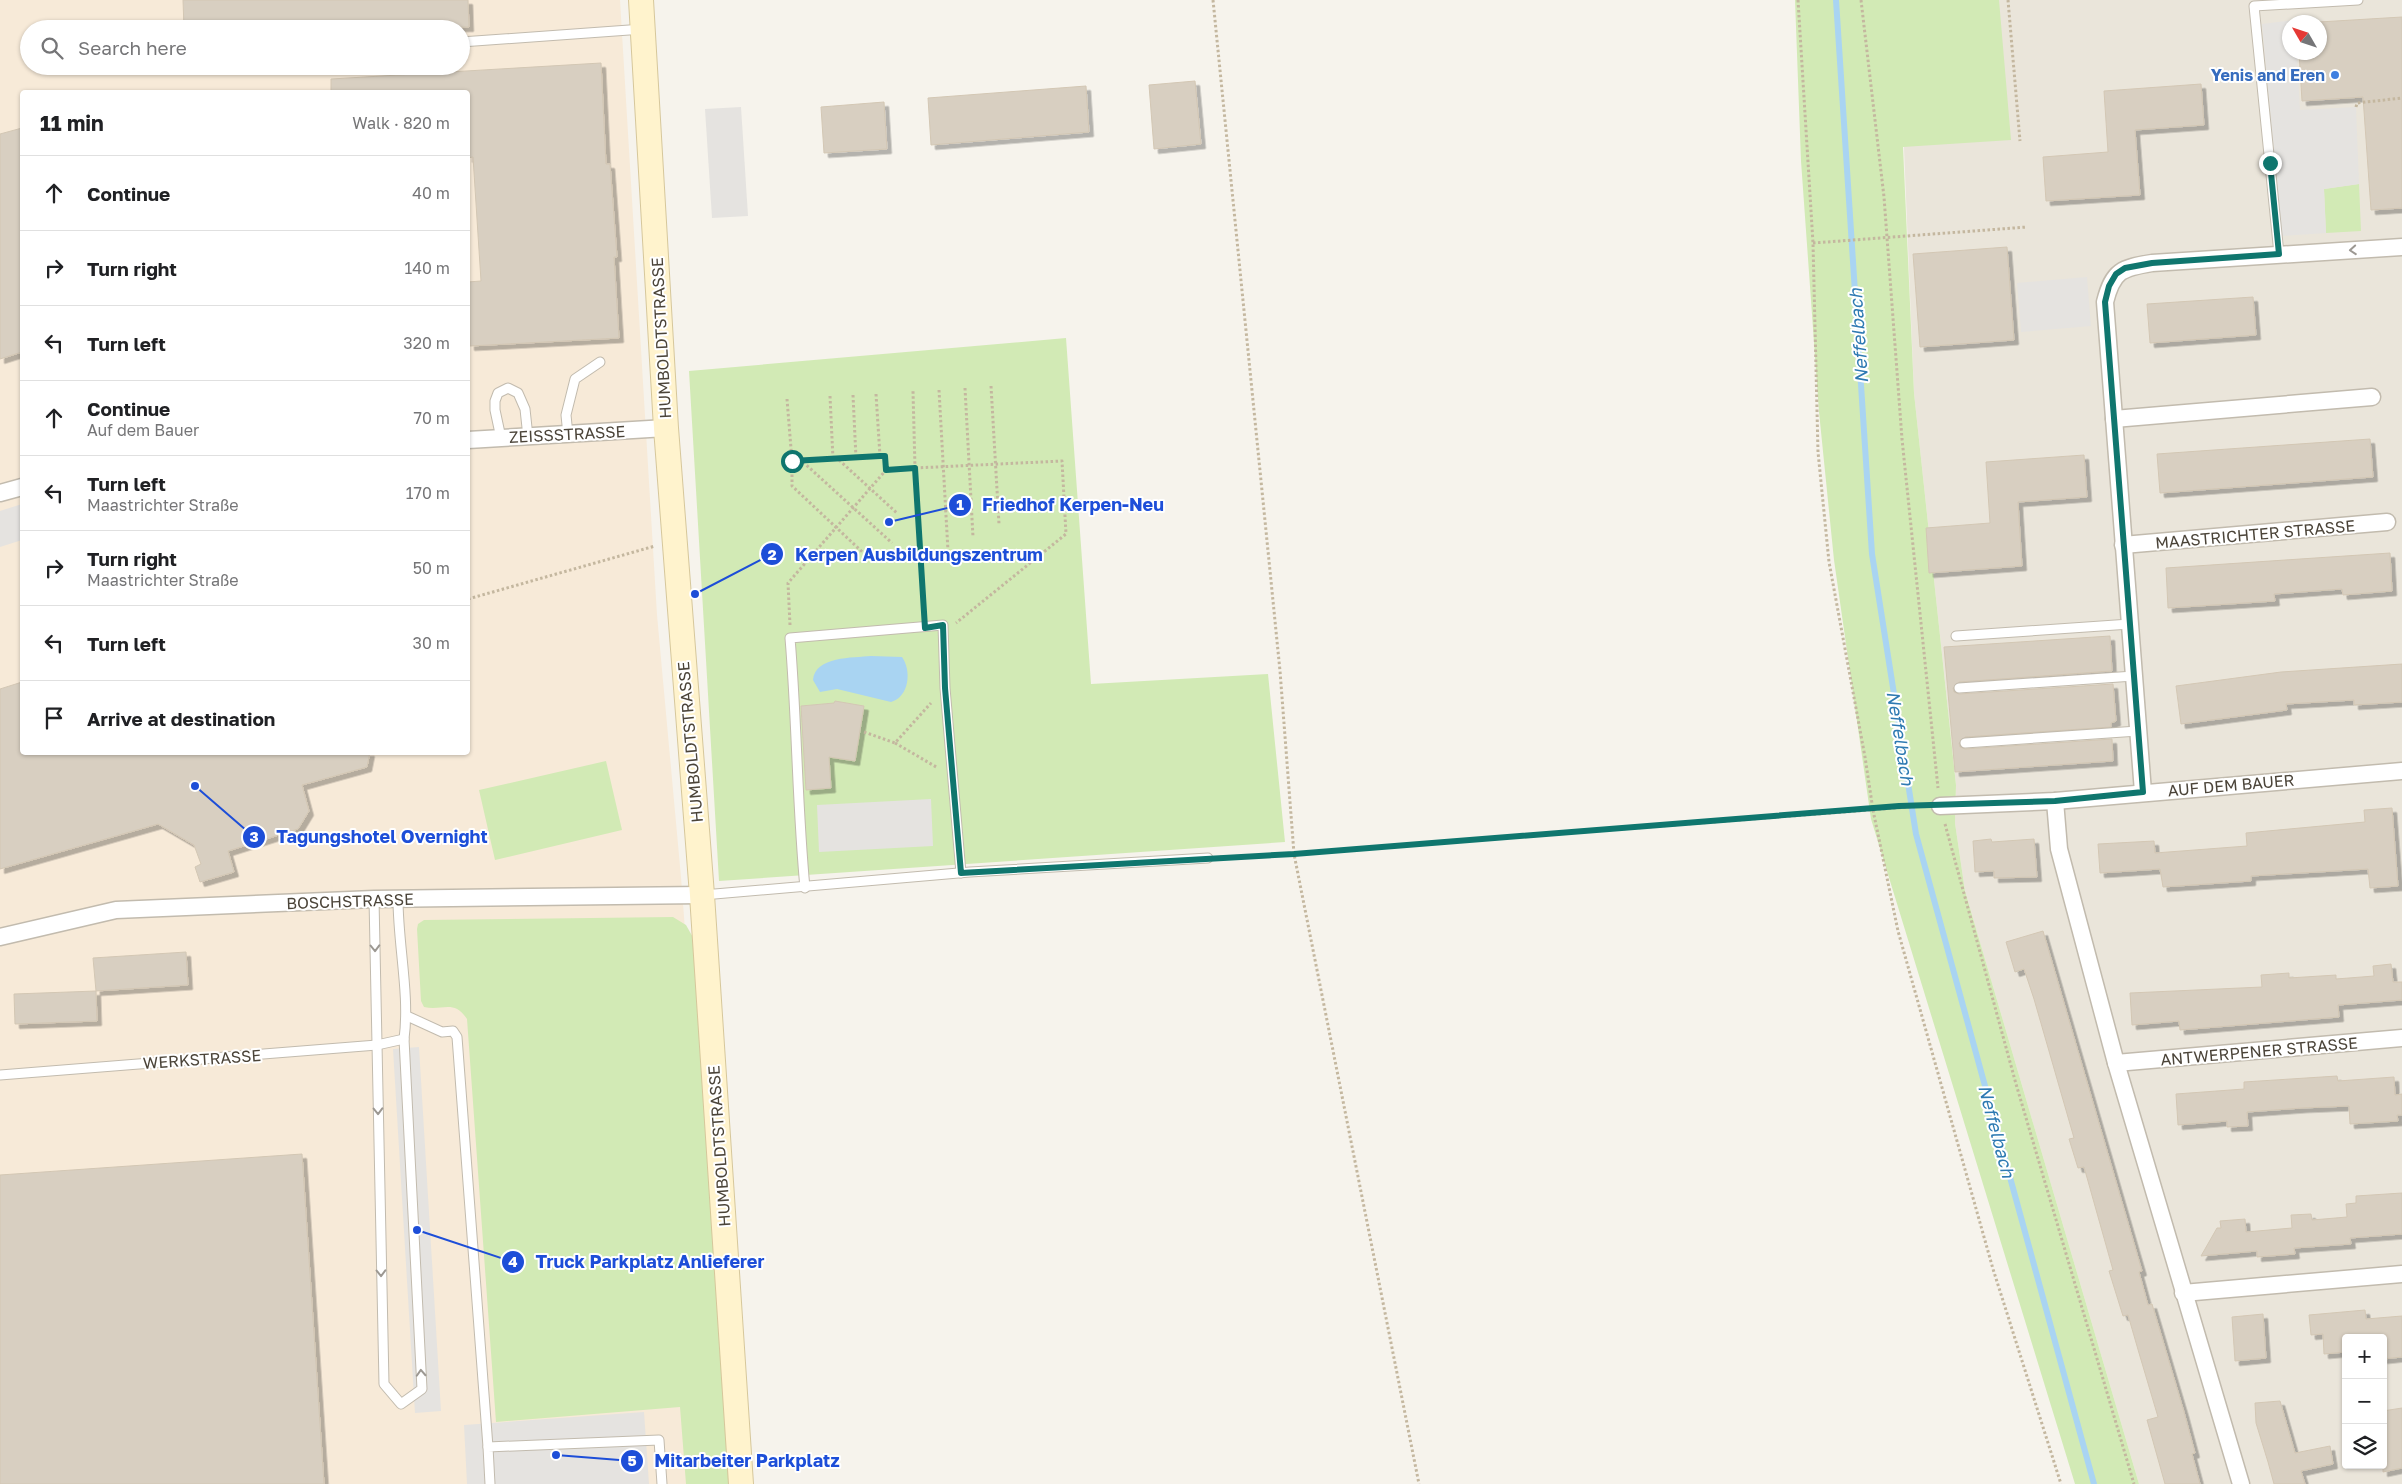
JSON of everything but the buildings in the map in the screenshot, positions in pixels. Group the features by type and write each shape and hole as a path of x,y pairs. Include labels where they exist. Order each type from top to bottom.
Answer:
{"street":[{"name":"HUMBOLDTSTRASSE","path":"641,0 666,428 702,895 741,1484"},
{"path":"2143,792 2105,302 2109,286 2116,274 2125,268 2152,263 2402,247"},
{"path":"2114,419 2372,397"},
{"name":"ZEISSSTRASSE","path":"470,440 666,428"},
{"path":"0,493 20,488"},
{"name":"MAASTRICHTER STRASSE","path":"2123,545 2387,522"},
{"name":"AUF DEM BAUER","path":"1940,806 2055,801 2402,771"},
{"path":"2055,801 2059,849 2116,1064 2241,1484"},
{"name":"BOSCHSTRASSE","path":"0,937 116,910 374,899 702,895"},
{"name":"ANTWERPENER STRASSE","path":"2116,1064 2402,1038"},
{"path":"2183,1293 2402,1274"}],"lane":[{"path":"2279,254 2254,6 2358,0"},
{"path":"470,41 643,29"},
{"path":"568,435 566,415 575,379 600,362"},
{"path":"501,438 495,401 498,393 508,388 518,393 525,409 528,437"},
{"path":"1956,636 2130,624"},
{"path":"805,888 790,638 943,625 945,688 961,873"},
{"path":"1959,688 2134,676"},
{"path":"1965,743 2138,731"},
{"path":"702,895 805,888 961,873 1208,858"},
{"path":"374,899 384,1384 401,1404 422,1389 404,1039 407,1016 398,935 398,899"},
{"path":"407,1016 442,1032 453,1031 457,1036 490,1484"},
{"name":"WERKSTRASSE","path":"0,1075 377,1045 404,1039"},
{"path":"488,1447 659,1440 662,1484"}],"path":[{"path":"1213,0 1280,671 1294,854 1419,1484"},
{"path":"1798,0 1812,242 1818,452 1829,562 1873,810 1898,932 1993,1269 2061,1484"},
{"path":"2008,0 2020,141"},
{"path":"2356,107 2357,103 2402,98"},
{"path":"1812,242 2027,227"},
{"path":"991,386 999,524"},
{"path":"965,388 973,537"},
{"path":"939,390 948,551"},
{"path":"912,391 925,628"},
{"path":"876,394 880,456"},
{"path":"853,395 856,458"},
{"path":"830,396 833,459"},
{"path":"787,399 792,486 873,562"},
{"path":"792,461 885,456 886,470"},
{"path":"838,459 898,514"},
{"path":"802,461 892,543"},
{"path":"790,638 788,584 886,470 1062,461 1066,534 956,624 943,625"},
{"path":"470,598 674,541"},
{"path":"895,743 945,688"},
{"path":"864,732 895,743 952,776"},
{"path":"1208,858 1294,854 1873,810 1899,806 1940,806"}],"shaded area":[{"path":"0,0 620,0 657,615 681,877 727,1484 0,1484"},
{"path":"1898,0 2402,0 2402,1484 2139,1484 1965,891 1955,823 1956,785 1914,393"},
{"path":"2282,22 2282,60 2297,60 2300,110 2356,107 2359,184 2324,189 2326,233 2282,236 2262,24"},
{"path":"741,107 748,216 712,218 705,109"},
{"path":"2087,277 2091,326 2021,332 2017,283"},
{"path":"20,505 20,541 0,547 0,511"},
{"path":"931,799 933,846 819,852 817,805"},
{"path":"419,1047 441,1411 415,1413 393,1049"},
{"path":"644,1412 649,1484 467,1484 464,1425"}],"green space":[{"path":"1795,0 1999,0 2011,140 1903,147 1914,393 1956,785 1955,823 1965,891 2139,1484 2075,1484 1871,819 1834,560 1819,412 1801,161"},
{"path":"2359,184 2361,231 2326,233 2324,189"},
{"path":"1066,338 1091,684 1268,674 1285,842 719,881 689,371"},
{"path":"606,761 622,830 495,860 479,790"},
{"path":"673,917 686,925 695,941 732,1484 686,1484 680,1407 496,1422 467,1019 453,1007 424,1007 421,1001 417,929 418,924 424,920"}],"water":[{"path":"871,656 902,657 908,676 905,689 897,699 891,702 837,689 820,692 813,680 815,672 827,662 845,658"}],"waterway":[{"name":"Neffelbach","path":"1836,0 1872,554 1916,834 2094,1484"}],"place":[{"name":"Yenis and Eren","path":"2335,75"},
{"name":"Friedhof Kerpen-Neu","path":"889,522"},
{"name":"Kerpen Ausbildungszentrum","path":"695,594"},
{"name":"Tagungshotel Overnight","path":"195,786"},
{"name":"Truck Parkplatz Anlieferer","path":"417,1230"},
{"name":"Mitarbeiter Parkplatz","path":"556,1455"}],"route":[{"path":"792,461 885,456 886,470 915,468 925,628 943,625 945,688 961,873 1196,858 1294,854 1873,810 1899,806 2055,801 2143,792 2105,302 2109,286 2116,274 2125,268 2152,263 2279,254 2270,163"}]}
